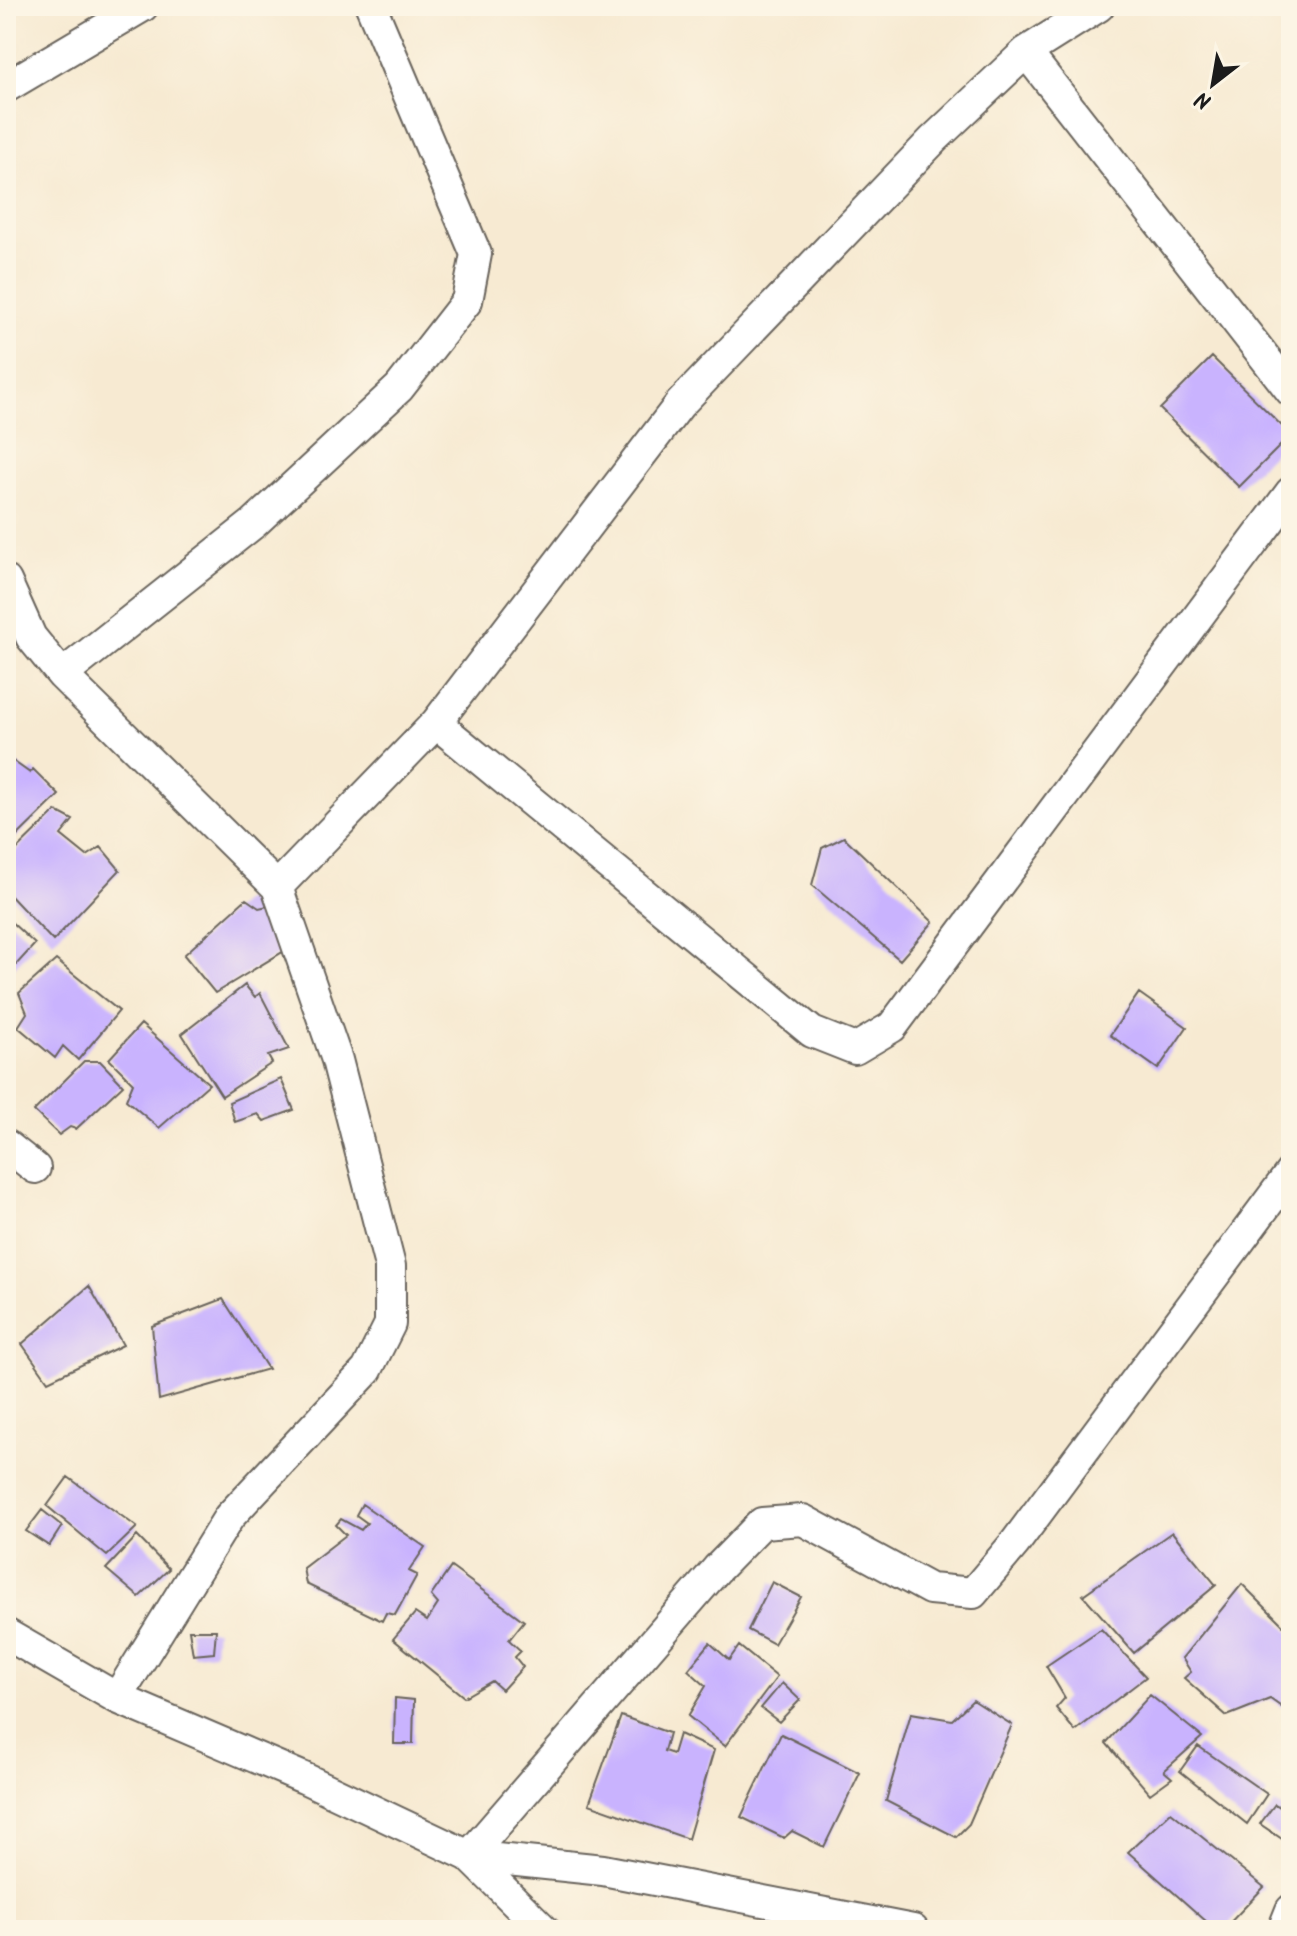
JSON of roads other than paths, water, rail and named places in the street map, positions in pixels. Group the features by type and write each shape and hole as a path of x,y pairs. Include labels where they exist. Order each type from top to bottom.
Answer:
{"street":[{"path":"6,87 143,6"},
{"path":"62,675 254,523 399,388 467,301 476,254 371,6"},
{"path":"277,887 436,723 680,404 933,140 1026,52 1099,6"},
{"path":"1026,52 1291,391"},
{"path":"436,723 812,1032 855,1049 892,1027 1291,492"},
{"path":"6,581 31,637 62,675 277,887 337,1060 390,1266 390,1324 367,1370 229,1517 117,1698"},
{"path":"6,1145 35,1168"},
{"path":"469,1856 688,1602 762,1523 803,1520 930,1589 973,1593 1015,1543 1291,1172"},
{"path":"6,1634 117,1698 304,1778 469,1856 544,1930"},
{"path":"469,1856 603,1870 913,1930"},
{"path":"1283,1930 1291,1910"}]}
